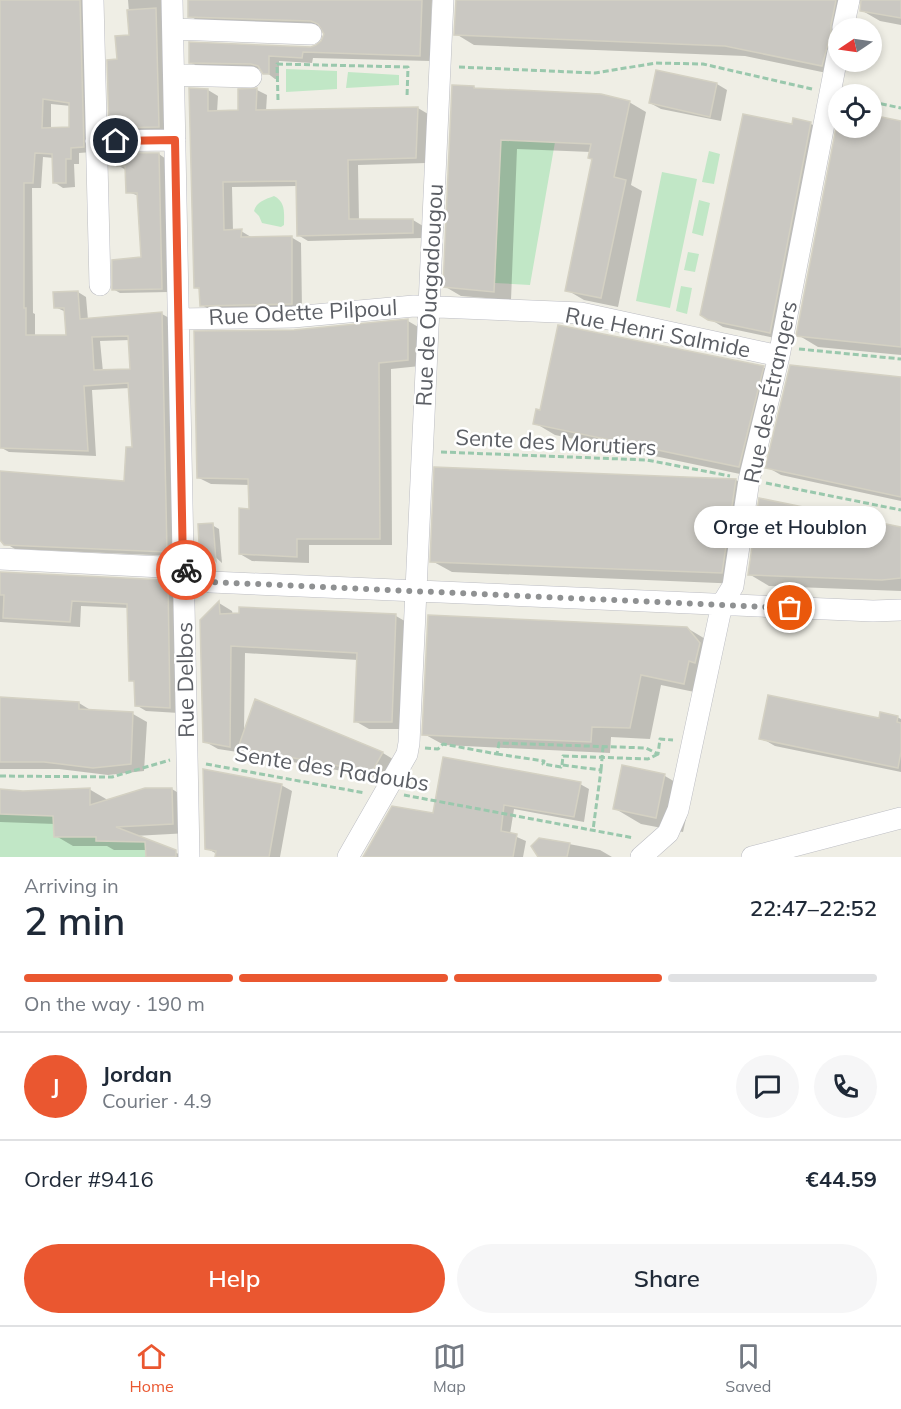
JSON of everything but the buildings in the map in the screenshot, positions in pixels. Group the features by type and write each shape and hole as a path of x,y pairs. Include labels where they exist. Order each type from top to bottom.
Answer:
{"street":[{"path":"93,0 100,285"},
{"name":"Rue Delbos","path":"172,0 189,857"},
{"name":"Rue de Ouagadougou","path":"408,747 443,0"},
{"path":"845,18 849,0"},
{"path":"173,29 311,34"},
{"path":"174,75 251,77"},
{"name":"Rue des Étrangers","path":"641,857 668,833 678,810 722,604 733,586 749,480 779,356 828,108"},
{"path":"96,141 175,140"},
{"name":"Rue Odette Pilpoul","path":"178,319 293,317 428,306"},
{"name":"Rue Henri Salmide","path":"428,306 581,313 779,356"},
{"path":"0,559 183,568 198,579 211,582 873,611 901,610"},
{"path":"348,857 385,793 408,747"},
{"path":"752,857 901,818"}],"path":[{"path":"440,66 596,73 656,63 703,64 828,92"},
{"path":"278,100 277,64 408,67 407,97"},
{"path":"882,104 901,108"},
{"path":"779,356 788,348 901,359"},
{"name":"Sente des Morutiers","path":"422,451 647,460 901,510"},
{"path":"658,754 660,739 693,740"},
{"path":"497,754 499,743 646,748 658,754"},
{"path":"408,747 438,749 443,744 544,761 543,764 561,767 562,765 601,770"},
{"path":"593,830 603,747"},
{"path":"562,765 563,756 648,759 658,754"},
{"name":"Sente des Radoubs","path":"0,776 112,777 172,759 364,793 396,793 657,842"}],"green space":[{"path":"286,69 337,71 337,89 286,92"},
{"path":"348,72 399,75 399,85 346,88"},
{"path":"501,140 555,142 530,285 495,283"},
{"path":"709,151 720,154 714,184 702,182"},
{"path":"662,172 697,179 670,308 636,301"},
{"path":"274,196 281,201 283,208 284,225 281,227 262,223 254,211 259,203"},
{"path":"699,200 710,203 703,236 692,233"},
{"path":"688,252 699,254 695,272 684,270"},
{"path":"681,286 692,288 687,314 676,311"},
{"path":"96,803 96,841 145,842 146,857 0,857 0,814 53,816 55,837 71,837 90,807"}],"way so far":[{"path":"186,570 198,579 211,582 790,608"}],"place":[{"name":"Orge et Houblon","path":"790,608"}],"route":[{"path":"116,141 175,140 183,568 186,570"}]}
